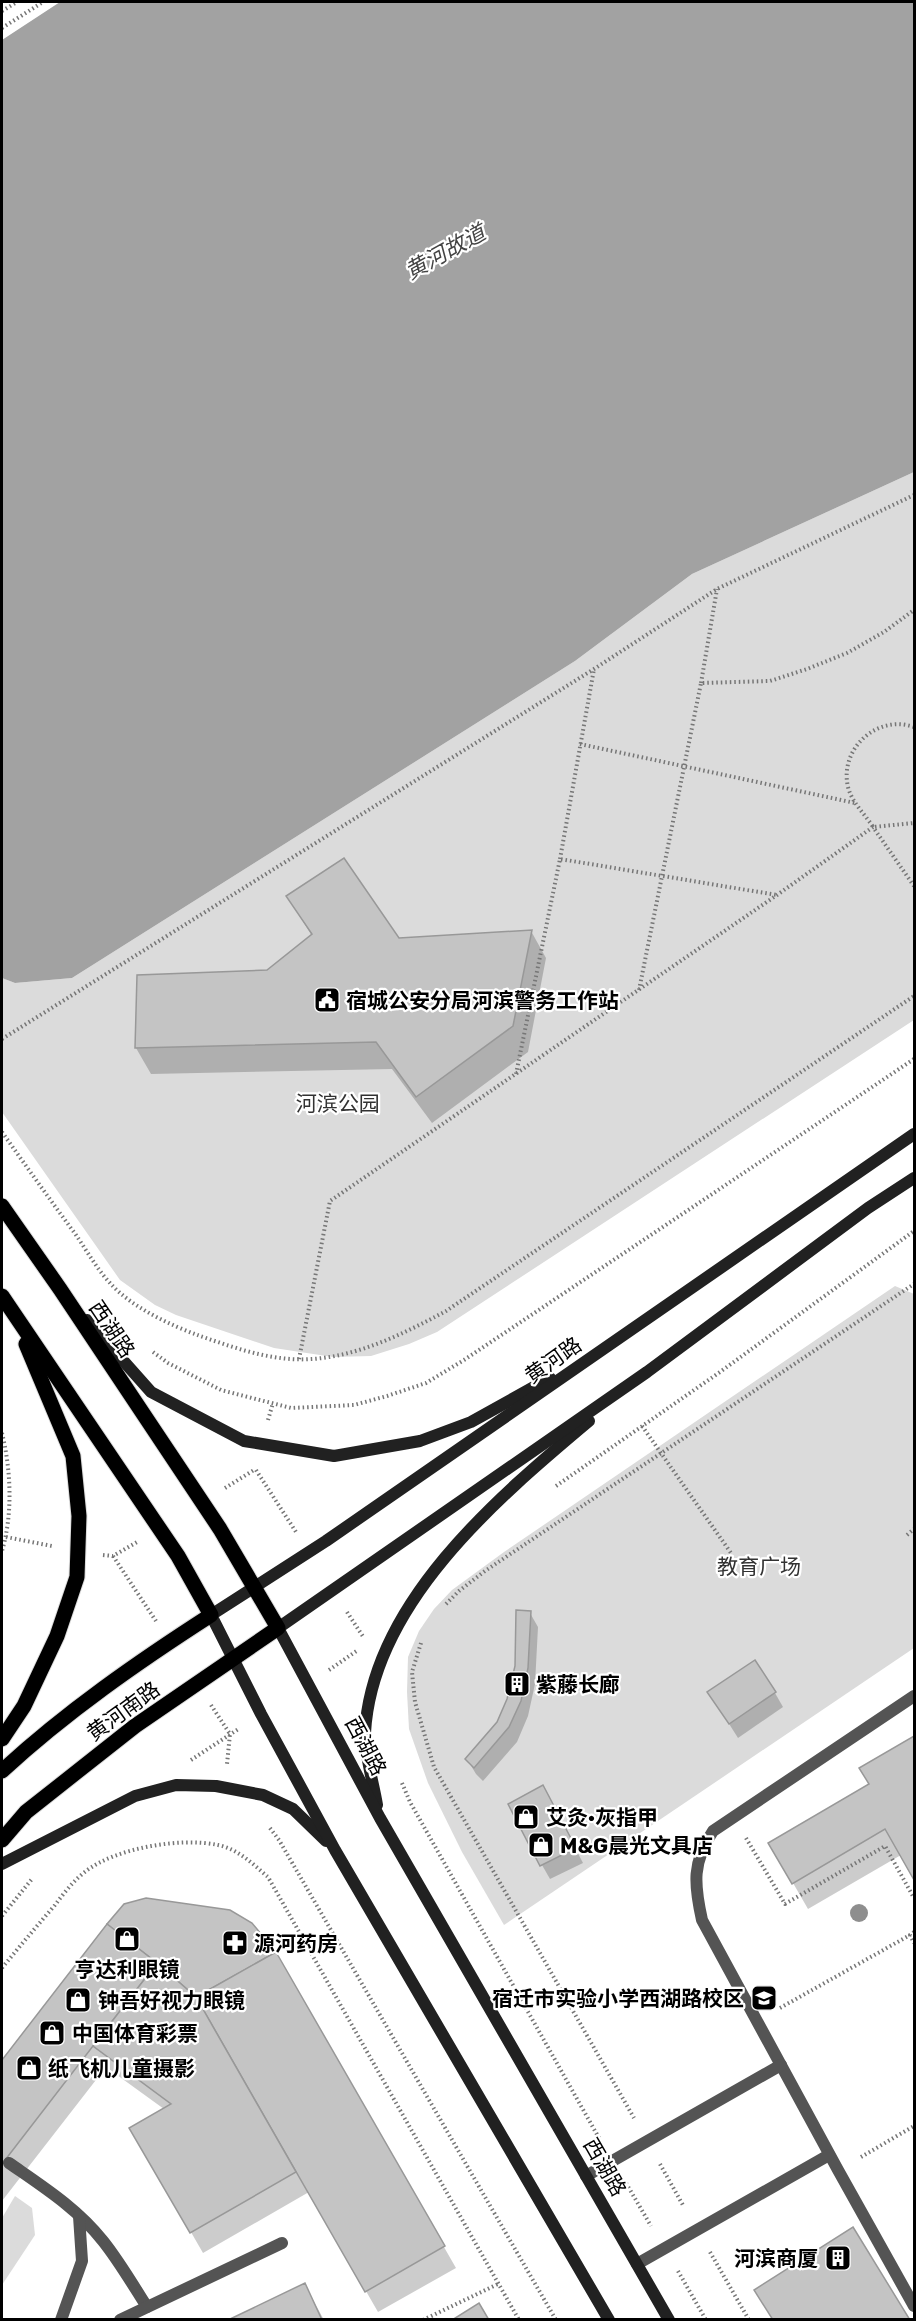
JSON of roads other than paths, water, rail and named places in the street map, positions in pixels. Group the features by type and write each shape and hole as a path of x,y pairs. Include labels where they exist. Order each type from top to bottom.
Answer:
{"main road":[{"name":"黄河路","path":"211,1615 326,1540 915,1134"},
{"path":"278,1628 647,1372 868,1208 915,1178"},
{"name":"西湖路","path":"2,1206 220,1529 255,1587 380,1818 669,2319"},
{"path":"60,1289 151,1392 244,1441 334,1456 420,1441 471,1422 616,1340"},
{"path":"2,1296 178,1556 335,1850 609,2319"},
{"path":"2,1739 24,1706 57,1636 77,1577 79,1527 73,1456 13,1313"},
{"path":"380,1818 364,1736 369,1696 392,1636 429,1575 489,1511 541,1461 647,1372"},
{"name":"黄河南路","path":"2,1771 33,1742 110,1683 211,1615"},
{"name":"黄河南路","path":"2,1839 26,1812 135,1726 278,1628"},
{"path":"2,1864 135,1796 176,1785 216,1786 263,1795 293,1809 335,1850"}],"lane":[{"path":"915,1696 712,1831 701,1848 695,1889 702,1920 829,2155 915,2306"},
{"path":"586,2176 781,2065"},
{"path":"637,2264 829,2155"},
{"path":"9,2163 57,2196 103,2241 147,2307"},
{"path":"61,2319 82,2261 79,2216"},
{"path":"120,2319 282,2243"}],"water":[{"name":"黄河故道","path":"60,2 914,2 914,472 692,574 575,661 72,978 15,983 2,978 2,40"}],"place":[{"name":"宿城公安分局河滨警务工作站","path":"327,1000"},
{"name":"紫藤长廊","path":"517,1684"},
{"name":"艾灸·灰指甲","path":"526,1817"},
{"name":"M&G晨光文具店","path":"541,1845"},
{"name":"亨达利眼镜","path":"127,1939"},
{"name":"源河药房","path":"235,1943"},
{"name":"宿迁市实验小学西湖路校区","path":"764,1998"},
{"name":"钟吾好视力眼镜","path":"78,2000"},
{"name":"中国体育彩票","path":"52,2033"},
{"name":"纸飞机儿童摄影","path":"29,2068"},
{"name":"河滨商厦","path":"838,2258"}],"park label":[{"name":"河滨公园","path":"338,1103"},
{"name":"教育广场","path":"759,1566"}]}
